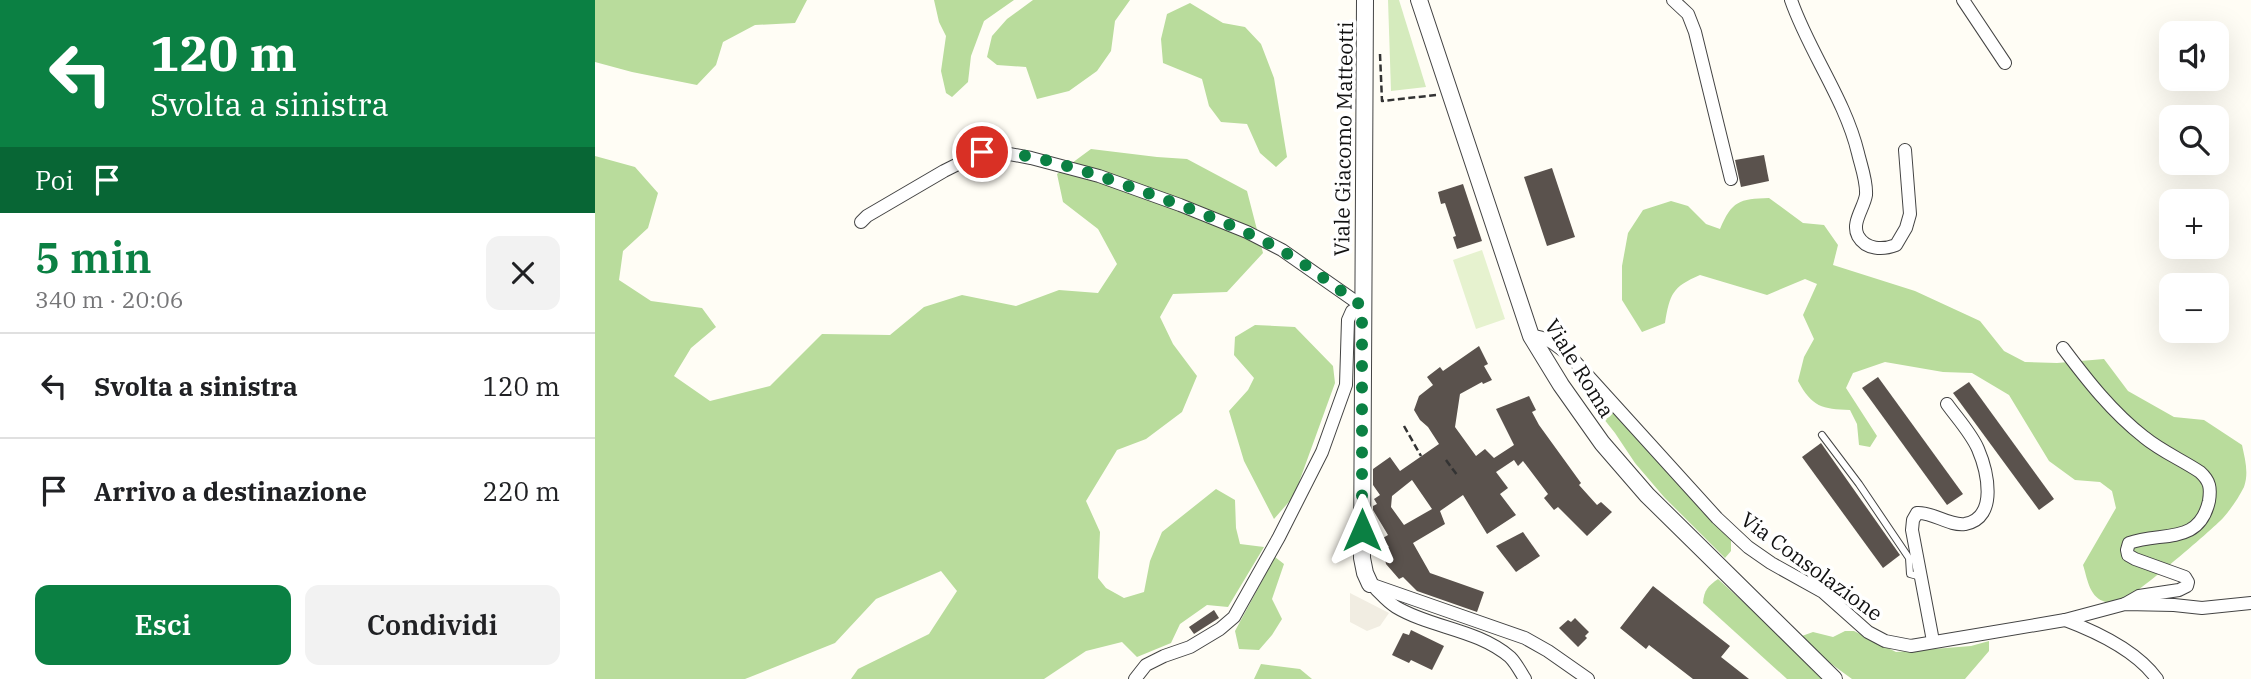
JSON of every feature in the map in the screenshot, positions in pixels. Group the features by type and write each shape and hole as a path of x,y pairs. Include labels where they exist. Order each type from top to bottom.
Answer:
{"street":[{"name":"Viale Giacomo Matteotti","path":"1365,0 1362,558 1370,584"},
{"name":"Viale Roma","path":"1419,0 1531,336 1602,443 1647,495 1834,679"},
{"path":"1674,0 1688,14 1695,32 1731,179"},
{"path":"1791,0 1853,133 1866,196 1856,233 1862,242 1872,248 1896,245 1906,228 1910,214 1905,150"},
{"path":"1963,0 2005,63"},
{"path":"861,222 944,170 982,152 999,152 1099,176 1247,232 1282,250 1362,306 1353,312 1348,320 1346,385 1322,452 1234,617 1190,647 1146,665 1135,679"},
{"name":"Via Consolazione","path":"1531,336 1543,336 1570,357 1717,518 1748,547 1823,592 1868,632 1885,641 1912,646 2064,620 2125,604"},
{"path":"2063,348 2094,389 2120,417 2147,440 2200,472 2208,479 2211,491 2206,511 2192,529 2182,535 2140,539 2129,543 2127,550 2128,555 2135,559 2185,577 2187,586 2179,590 2139,596 2125,604"},
{"path":"1933,641 1912,530 1913,520 1917,513 1923,513 1947,522 1963,524 1973,521 1984,511 1988,498 1986,472 1977,447 1947,404"},
{"path":"1370,584 1398,608 1454,629 1500,651 1516,664 1525,679"},
{"path":"1370,584 1525,639 1548,651 1588,679"},
{"path":"2125,604 2201,608 2251,603"},
{"path":"2064,620 2106,638 2141,661 2157,679"}],"lane":[{"path":"1822,435 1909,558 1910,574 1921,577"}],"path":[{"path":"1381,101 1438,94"},
{"path":"1404,426 1421,456"},
{"path":"1446,460 1457,475"}],"green space":[{"path":"595,0 807,0 795,23 755,25 723,42 716,65 697,85 595,62"},
{"path":"934,0 1014,0 984,21 971,56 968,82 952,97 946,93 941,71 946,36 939,22"},
{"path":"1033,0 1130,0 1115,21 1111,51 1097,71 1069,91 1037,99 1026,67 997,65 987,57 992,36 1007,19"},
{"path":"1388,0 1399,0 1426,87 1391,91"},
{"path":"1190,3 1223,23 1245,27 1261,44 1274,78 1287,157 1276,167 1260,153 1247,124 1221,122 1209,106 1202,79 1163,63 1161,39 1167,14"},
{"path":"1091,149 1187,159 1247,191 1263,253 1227,292 1173,294 1160,317 1173,344 1197,376 1182,412 1146,439 1117,450 1086,501 1100,532 1098,578 1106,588 1124,598 1144,592 1150,561 1162,532 1216,489 1235,500 1236,528 1240,544 1264,547 1228,607 1207,605 1180,624 1171,643 1137,657 1122,642 1086,651 1044,679 851,679 858,669 929,634 957,591 941,571 876,599 835,643 745,679 595,679 595,156 635,167 658,193 648,228 623,251 619,280 651,301 702,308 716,327 691,348 674,376 710,401 770,386 822,334 890,335 924,307 962,295 1016,306 1059,290 1098,293 1117,264 1098,229 1063,202 1057,174"},
{"path":"1769,198 1803,223 1824,225 1838,245 1833,265 1915,291 1980,321 2004,351 2025,362 2057,363 2104,359 2128,391 2174,417 2204,420 2242,445 2246,476 2244,487 2237,499 2216,525 2138,590 2119,602 2104,602 2092,591 2083,565 2116,508 2112,491 2100,482 2075,480 2049,461 2009,395 1972,373 1943,372 1885,362 1853,373 1846,388 1877,436 1870,447 1859,445 1857,424 1850,410 1819,405 1808,396 1798,381 1804,357 1814,339 1803,315 1817,284 1805,279 1767,295 1700,275 1683,283 1674,293 1665,323 1642,332 1622,300 1622,266 1628,233 1643,210 1671,201 1688,206 1706,224 1720,229 1729,212 1738,203"},
{"path":"1482,250 1505,319 1476,329 1453,260"},
{"path":"1255,325 1295,327 1333,366 1335,383 1294,496 1274,519 1244,461 1229,411 1248,390 1254,378 1234,355 1235,337"},
{"path":"1586,387 1590,388 1731,540 1731,551 1725,558 1664,497 1635,463 1584,394"},
{"path":"1275,557 1284,564 1272,599 1282,619 1259,650 1239,649 1235,631"},
{"path":"1718,579 1828,679 1787,679 1703,603 1707,589"},
{"path":"1845,631 1854,631 1896,652 1971,646 1989,641 1989,651 1965,679 1852,679 1804,644 1802,636 1813,632 1833,637"},
{"path":"1261,664 1300,669 1312,679 1254,679"}],"shaded area":[{"path":"1350,593 1389,613 1380,626 1367,631 1350,622"}],"building":[{"path":"1764,155 1769,181 1741,187 1735,160"},
{"path":"1552,168 1575,237 1547,246 1524,177"},
{"path":"1463,184 1482,241 1457,249 1453,237 1456,236 1445,203 1441,204 1438,192"},
{"path":"1479,346 1488,364 1484,366 1492,380 1483,384 1482,382 1460,394 1455,427 1476,456 1485,449 1494,458 1514,445 1496,409 1529,396 1536,410 1532,412 1539,425 1581,483 1579,485 1597,505 1601,502 1612,512 1587,536 1558,507 1554,510 1544,498 1548,494 1523,461 1518,466 1514,460 1496,472 1508,488 1500,494 1516,515 1487,534 1463,495 1440,511 1445,524 1413,543 1430,573 1484,592 1477,612 1417,591 1403,577 1399,579 1386,564 1383,550 1389,547 1383,538 1388,535 1373,510 1373,506 1377,504 1374,499 1380,495 1373,485 1373,469 1390,457 1400,471 1439,444 1414,410 1419,396 1433,385 1427,377 1440,367 1443,371","holes":["1412,480 1432,509 1404,525 1391,507 1392,496"]},
{"path":"1878,377 1963,494 1947,505 1862,388"},
{"path":"1969,382 2054,499 2039,510 1953,393"},
{"path":"1821,443 1900,555 1883,568 1802,457"},
{"path":"1523,532 1540,556 1516,572 1496,546"},
{"path":"1653,586 1730,646 1721,657 1749,679 1693,679 1649,645 1646,649 1620,628"},
{"path":"1214,610 1219,618 1194,634 1189,627"},
{"path":"1575,618 1589,632 1578,647 1559,628"},
{"path":"1411,630 1444,646 1432,670 1392,655 1403,633 1409,635"}],"route":[{"path":"982,152 1031,158 1099,176 1247,232 1282,250 1362,306 1362,530"}]}
